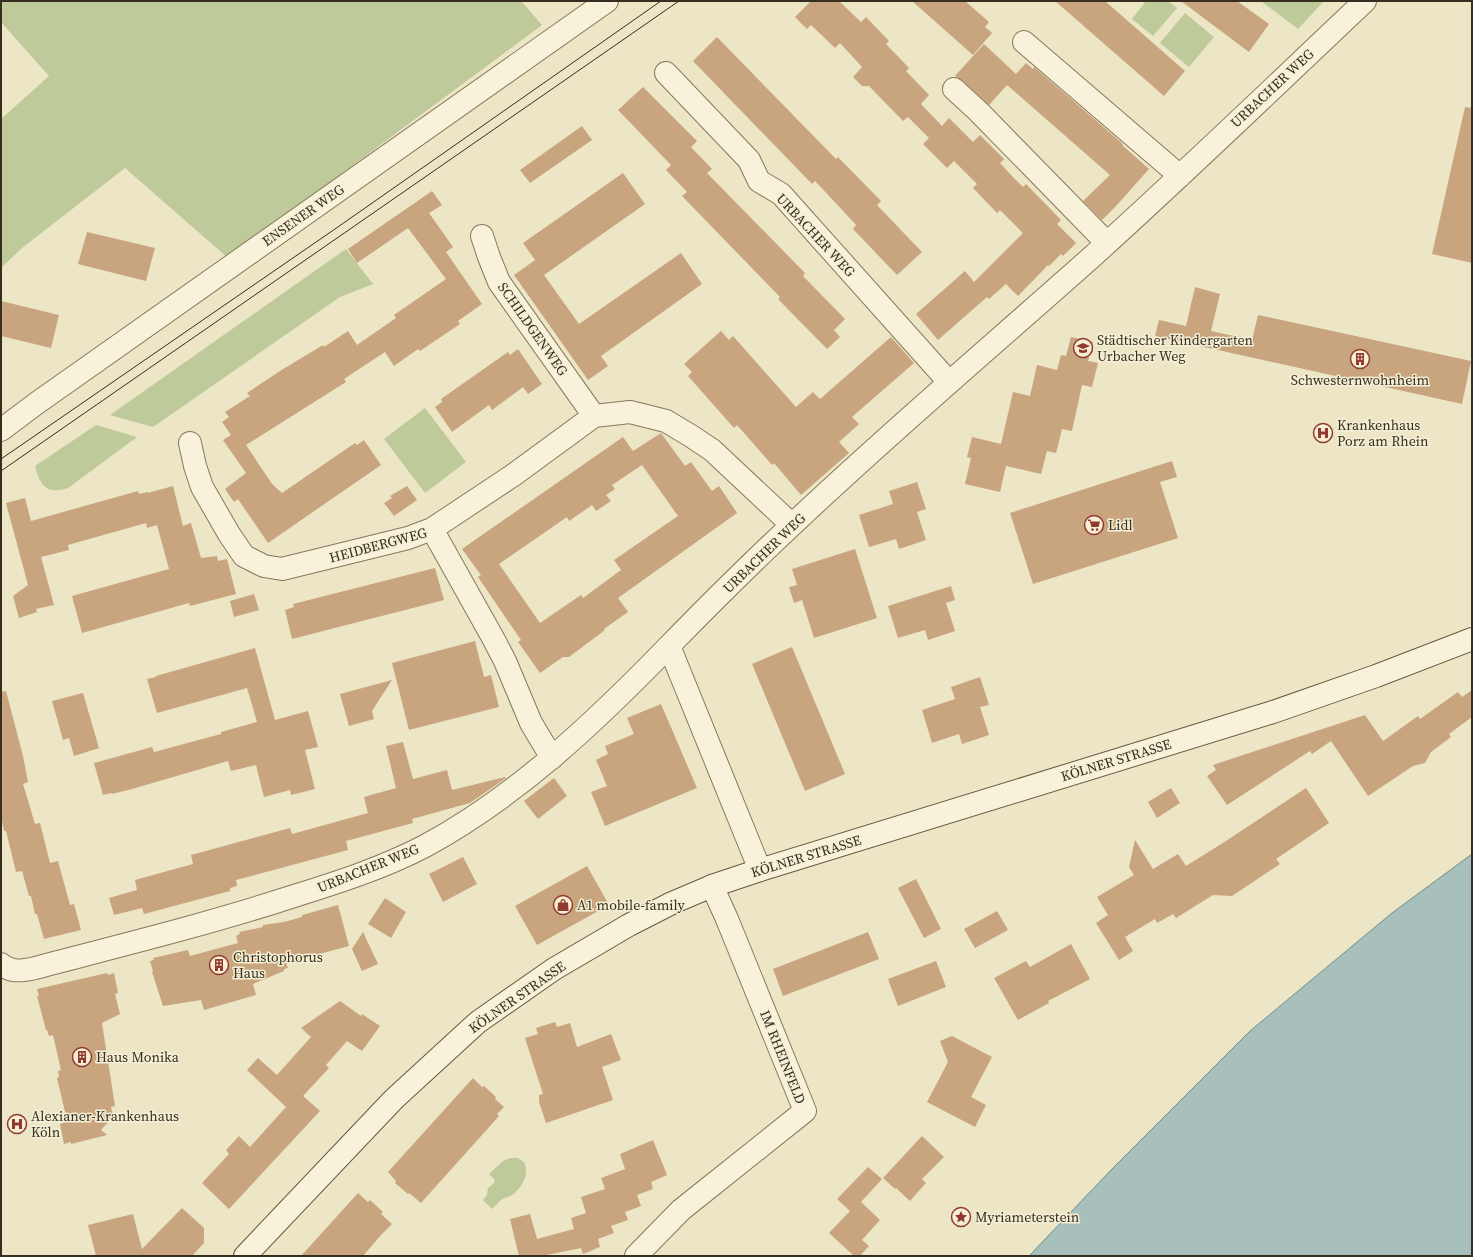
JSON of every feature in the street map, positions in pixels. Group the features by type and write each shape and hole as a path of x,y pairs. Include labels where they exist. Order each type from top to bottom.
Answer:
{"street":[{"name":"ENSENER WEG","path":"1,430 607,1"},
{"name":"URBACHER WEG","path":"4,966 14,971 31,969 189,928 318,889 374,869 422,848 472,818 527,778 595,720 792,525 948,382 1107,243 1365,1"},
{"path":"1024,42 1180,176"},
{"name":"URBACHER WEG","path":"666,73 749,160 759,181 780,194 948,382"},
{"path":"954,89 979,112 1107,243"},
{"name":"SCHILDGENWEG","path":"482,236 488,257 499,282 594,416"},
{"path":"432,529 512,476 594,416 630,412 666,421 712,450 792,525"},
{"name":"HEIDBERGWEG","path":"190,443 195,466 202,487 229,534 244,556 264,566 282,569 408,538 432,529 493,638 531,723 552,758"},
{"name":"KÖLNER STRASSE","path":"245,1256 394,1099 478,1022 554,969 629,924 712,886 1273,712 1376,676 1472,639"},
{"path":"669,646 760,870"},
{"name":"IM RHEINFELD","path":"636,1256 681,1210 805,1110 712,886"}],"green space":[{"path":"1,1 521,1 542,25 228,258 125,168 22,248 1,268 1,119 49,76 1,22"},
{"path":"1146,1 1168,1 1177,8 1153,36 1132,19"},
{"path":"1261,1 1324,1 1298,29"},
{"path":"1185,13 1214,37 1189,67 1160,43"},
{"path":"346,249 373,284 340,297 153,427 110,415"},
{"path":"425,408 466,462 425,493 384,439"},
{"path":"96,425 137,437 68,488 54,490 45,487 39,478 35,466"},
{"path":"510,1158 518,1158 524,1162 526,1171 524,1180 516,1192 501,1200 492,1209 483,1200 487,1195 488,1188 494,1183 495,1180 489,1174 503,1161"}],"water":[{"path":"1472,854 1472,1256 1029,1256 1112,1169 1250,1031 1392,913"}],"building":[{"path":"811,1 839,1 861,22 866,17 889,41 886,44 909,68 906,71 929,95 921,104 942,126 949,118 973,142 980,135 1004,159 1000,163 1011,175 1023,187 1026,184 1061,220 1057,224 1076,243 1063,256 1061,254 1049,266 1048,265 1018,296 1006,284 989,299 987,297 938,340 916,314 965,271 974,282 1023,233 1000,210 997,213 973,188 977,184 954,161 947,168 923,144 929,138 908,117 903,121 869,86 862,86 853,77 862,67 840,43 835,48 811,25 807,29 795,17"},
{"path":"912,1 965,1 989,22 985,27 992,33 973,55"},
{"path":"1055,1 1105,1 1185,71 1164,96"},
{"path":"1181,1 1237,1 1269,24 1249,52"},
{"path":"717,37 836,159 838,157 881,201 877,205 922,252 897,275 853,229 856,225 815,181 812,184 693,61"},
{"path":"984,44 1016,74 1026,63 1033,69 1034,67 1123,144 1122,145 1149,169 1102,220 1083,201 1110,175 1007,85 989,105 962,80 955,76"},
{"path":"643,87 697,141 691,147 712,169 707,173 805,273 803,276 845,319 834,330 840,337 827,349 778,299 780,297 682,196 687,192 666,170 671,165 618,110"},
{"path":"1465,107 1472,108 1472,263 1432,254"},
{"path":"582,126 592,140 530,183 520,170"},
{"path":"623,173 645,204 544,275 579,324 681,253 702,284 601,356 608,366 588,380 514,275 535,260 523,243"},
{"path":"432,191 442,205 429,213 453,247 446,252 482,304 458,321 460,324 420,351 418,349 394,366 385,352 344,379 346,382 246,445 272,484 282,493 355,443 357,445 364,440 381,465 268,543 238,499 234,502 225,489 246,473 223,440 231,435 222,422 229,417 225,412 250,396 247,393 280,371 323,345 324,347 348,331 357,345 396,318 394,315 446,279 408,228 357,263 348,249"},
{"path":"87,232 155,248 146,281 78,264"},
{"name":"Schwesternwohnheim","path":"1195,287 1220,294 1211,331 1252,340 1258,315 1471,361 1462,404 1155,336 1159,320 1186,326"},
{"path":"1,301 59,315 51,348 1,336"},
{"path":"721,331 729,340 733,336 796,407 813,392 820,399 891,337 914,363 852,417 859,424 839,442 849,453 801,495 774,463 772,465 737,425 734,428 688,376 692,372 684,364"},
{"path":"1071,337 1093,342 1088,361 1098,363 1092,387 1082,385 1072,431 1062,429 1056,453 1047,451 1041,474 1006,466 1000,492 965,484 971,458 967,457 972,437 1001,444 1013,392 1030,396 1037,365 1057,370 1061,355 1066,356"},
{"path":"518,349 542,384 528,394 523,387 492,410 489,405 452,432 435,407 442,402 441,399 508,352 510,355"},
{"path":"661,433 685,466 691,462 712,491 719,486 737,513 618,598 628,612 569,657 563,657 540,673 518,642 521,640 478,577 481,575 462,549 623,437 633,451","holes":["642,465 678,516 614,560 621,570 583,598 581,595 540,623 499,564 567,517 569,521 592,505 596,511 611,501 606,495 615,489 612,485"]},
{"name":"Lidl","path":"1172,461 1177,477 1160,482 1178,538 1033,584 1010,513"},
{"path":"917,482 926,509 917,512 926,540 899,549 896,539 869,547 859,515 893,504 889,491"},
{"path":"173,486 183,526 191,523 201,558 217,556 218,561 227,559 236,594 190,606 189,603 82,633 72,596 169,569 157,525 147,528 146,523 68,545 69,550 41,557 54,605 36,609 37,612 19,618 13,596 28,585 6,503 25,498 31,521 138,491 139,494 148,493"},
{"path":"407,486 417,500 394,516 384,503 392,498 390,496"},
{"path":"855,549 877,618 814,638 802,600 794,603 789,587 797,585 792,569"},
{"path":"435,568 444,600 292,639 285,610 294,607 293,604"},
{"path":"951,586 955,600 946,603 955,631 928,640 925,630 898,638 888,606"},
{"path":"254,594 259,610 234,617 230,601"},
{"path":"475,641 484,677 491,675 499,707 409,730 392,663"},
{"path":"792,647 845,774 805,791 752,664"},
{"path":"255,648 275,720 308,711 318,747 305,750 315,789 291,795 290,790 264,797 256,765 231,771 228,761 132,789 103,795 94,763 152,747 154,752 221,734 221,732 257,722 247,688 157,713 147,679"},
{"path":"980,677 989,705 980,707 989,735 962,744 959,734 932,743 922,710 955,699 951,687"},
{"path":"392,680 372,711 374,719 349,726 340,694"},
{"path":"1472,690 1472,717 1449,734 1451,737 1431,752 1425,763 1413,766 1368,796 1331,741 1312,754 1310,751 1227,805 1207,776 1216,770 1213,765 1365,715 1383,741 1418,716 1420,719 1458,692 1462,697"},
{"path":"6,691 23,756 28,782 23,784 35,824 40,823 50,863 58,861 70,905 74,904 81,930 44,939 22,871 16,872 1,816 1,692"},
{"path":"83,693 99,748 74,756 69,738 63,740 52,701"},
{"path":"661,704 697,788 605,826 591,792 607,786 596,760 608,754 605,746 634,734 627,718"},
{"path":"403,742 413,779 447,770 452,790 506,778 470,803 412,819 413,823 346,841 348,850 236,880 237,886 230,888 230,891 144,914 142,908 114,915 109,898 137,890 135,880 193,864 191,855 290,828 292,834 368,813 364,797 396,788 386,746"},
{"path":"554,778 567,796 538,819 524,801"},
{"path":"1171,788 1180,803 1157,818 1148,802"},
{"path":"1306,788 1329,823 1276,859 1280,864 1232,896 1213,895 1176,918 1173,914 1157,923 1155,919 1125,937 1133,951 1119,960 1096,923 1108,915 1097,897 1134,875 1129,867 1135,840 1153,869 1178,854 1186,866"},
{"path":"463,857 477,884 443,902 429,874"},
{"name":"A1 mobile-family","path":"587,866 609,905 537,945 515,906"},
{"path":"916,879 941,929 924,938 898,888"},
{"path":"385,898 406,912 391,938 368,924"},
{"name":"Christophorus Haus","path":"338,905 349,946 286,963 288,968 284,969 284,971 253,984 256,995 204,1010 201,1000 163,1006 152,972 150,961 154,960 153,958 188,950 190,956 238,943 236,936 240,934 239,932 263,927 263,925 284,922 302,917 302,915"},
{"path":"997,911 1008,930 975,948 964,929"},
{"path":"363,932 378,964 362,971 352,949"},
{"path":"868,932 879,959 783,996 773,969"},
{"path":"1071,944 1090,979 1048,1001 1049,1003 1018,1020 994,978 1026,961 1030,967"},
{"path":"936,961 946,987 898,1006 888,979"},
{"name":"Haus Monika","path":"107,973 108,975 114,973 118,993 115,994 120,1014 102,1023 115,1106 111,1107 113,1117 101,1130 107,1135 71,1144 71,1142 64,1144 60,1124 66,1122 66,1116 57,1078 59,1077 58,1071 61,1070 53,1035 49,1036 46,1030 37,996 39,996 37,989"},
{"path":"340,1001 361,1016 362,1014 380,1026 362,1051 347,1041 326,1065 329,1068 303,1096 320,1111 229,1209 202,1183 229,1154 226,1150 239,1136 250,1147 286,1107 247,1070 258,1058 277,1075 311,1037 301,1028"},
{"path":"555,1022 557,1027 570,1023 577,1047 611,1034 621,1060 602,1067 613,1100 546,1123 539,1102 539,1095 543,1094 525,1038 538,1034 536,1028"},
{"path":"952,1036 992,1057 971,1097 986,1105 975,1127 927,1102 948,1062 940,1041"},
{"path":"473,1078 482,1087 484,1086 496,1097 495,1099 504,1107 497,1114 499,1116 421,1203 395,1183 396,1181 388,1172"},
{"path":"922,1136 944,1157 922,1179 926,1183 910,1201 883,1178"},
{"path":"653,1140 667,1175 651,1182 653,1189 637,1195 641,1206 625,1212 628,1220 611,1226 614,1233 598,1239 600,1247 583,1254 581,1248 542,1256 519,1256 510,1219 530,1214 537,1239 574,1229 571,1218 586,1213 581,1197 605,1189 601,1178 625,1169 620,1154"},
{"path":"868,1167 882,1179 861,1202 880,1220 862,1240 869,1246 860,1256 854,1256 829,1233 850,1211 837,1199"},
{"path":"358,1193 368,1202 370,1200 383,1212 381,1214 392,1224 363,1256 301,1256"},
{"path":"182,1208 204,1228 204,1243 192,1256 96,1256 88,1225 133,1214 142,1249"}],"tram line":[{"path":"1,459 335,229 661,1"},
{"path":"1,471 679,1"}],"place":[{"name":"Städtischer Kindergarten Urbacher Weg","path":"1083,348"},
{"name":"Schwesternwohnheim","path":"1360,359"},
{"name":"Krankenhaus Porz am Rhein","path":"1323,433"},
{"name":"Lidl","path":"1094,525"},
{"name":"A1 mobile-family","path":"563,905"},
{"name":"Christophorus Haus","path":"219,965"},
{"name":"Haus Monika","path":"82,1057"},
{"name":"Alexianer-Krankenhaus Köln","path":"17,1124"},
{"name":"Myriameterstein","path":"961,1217"}]}
